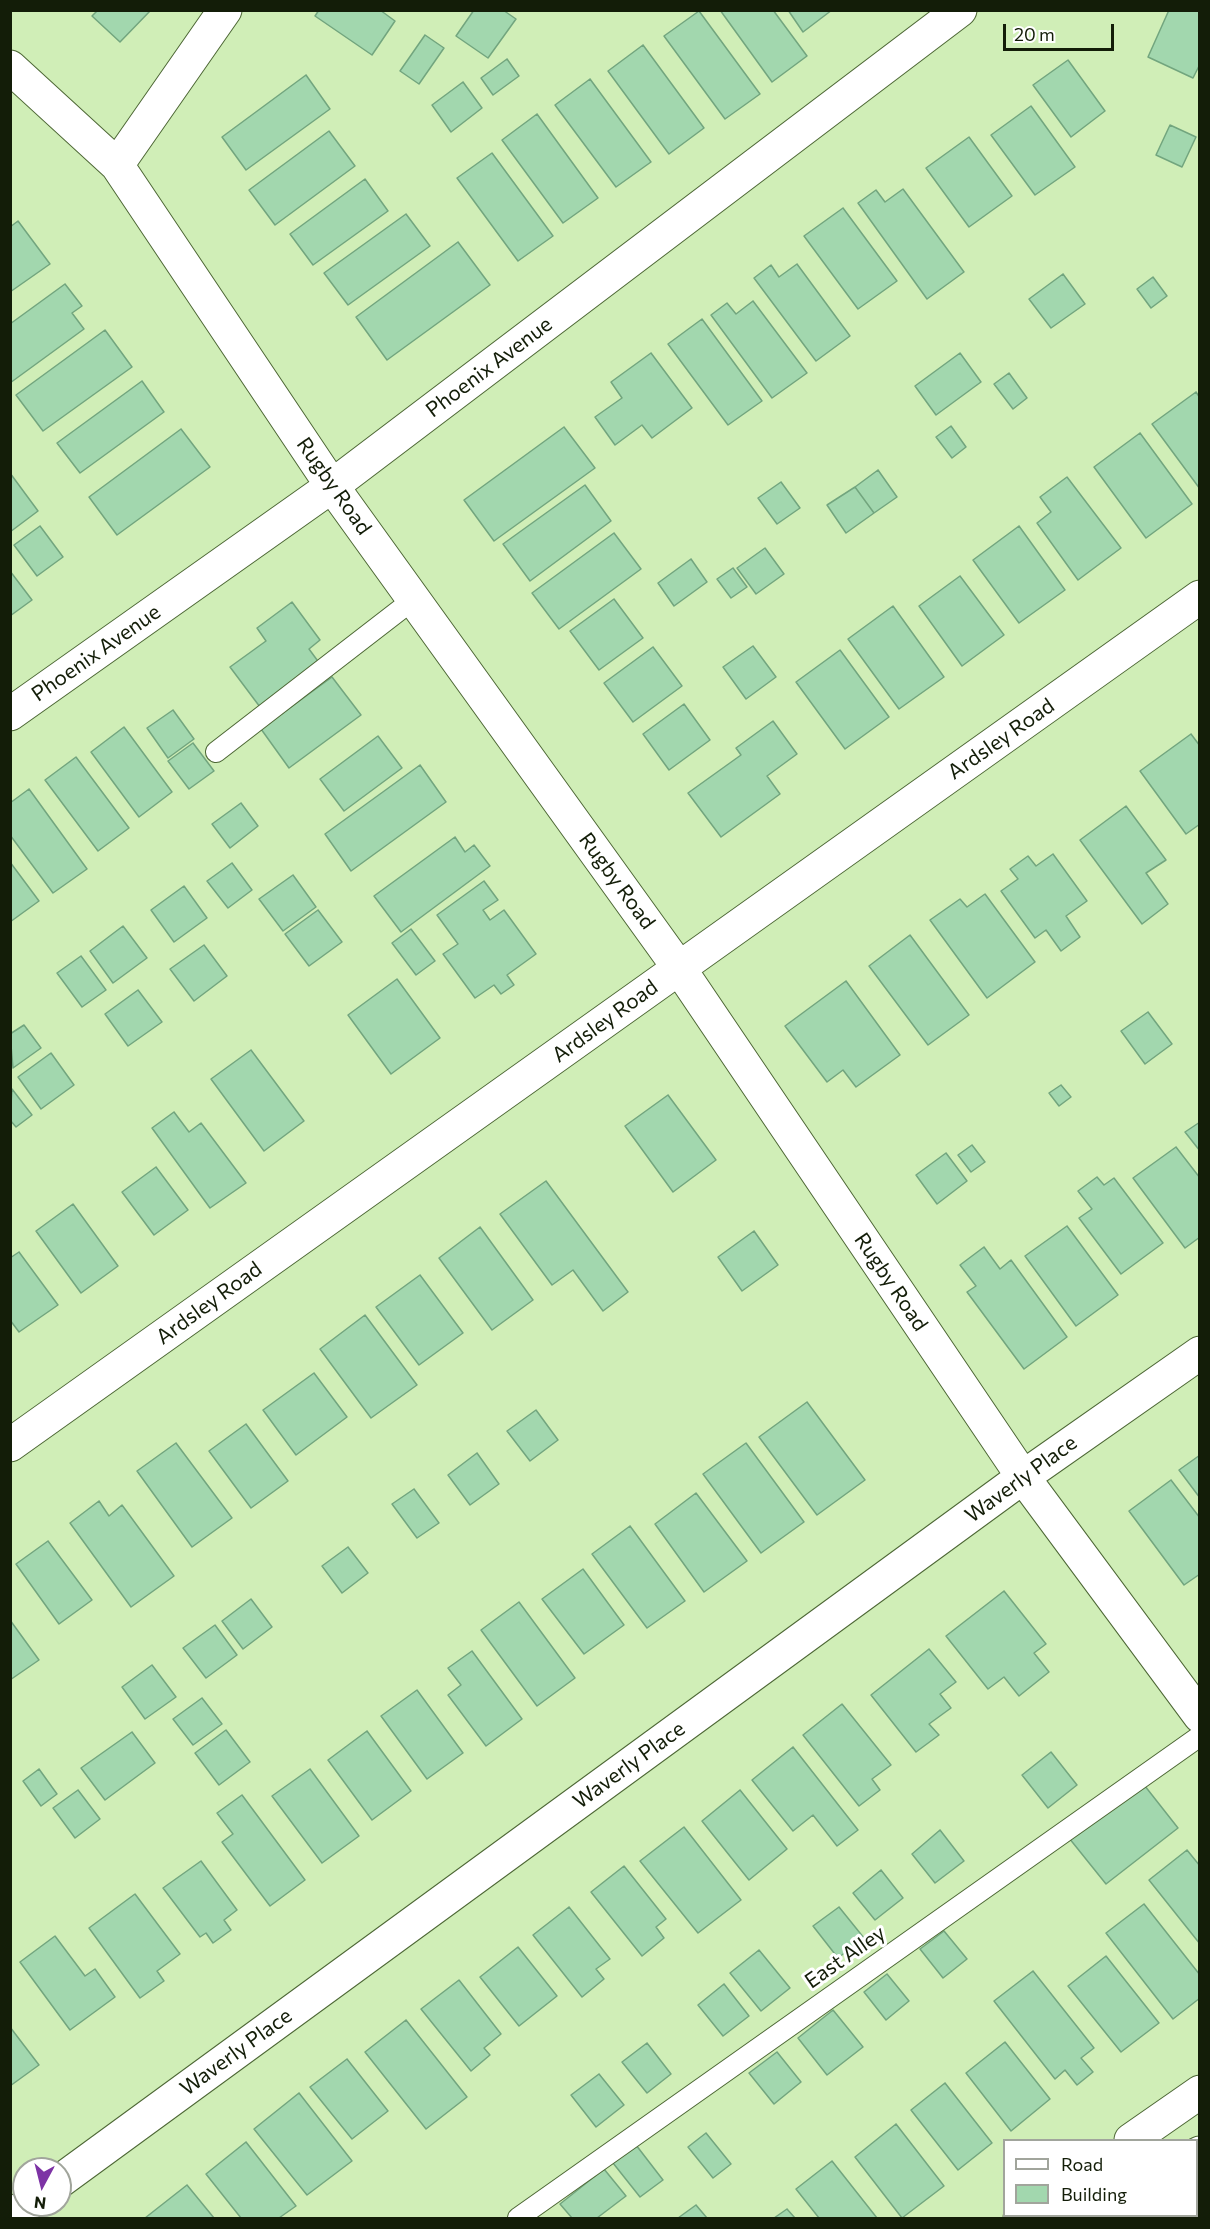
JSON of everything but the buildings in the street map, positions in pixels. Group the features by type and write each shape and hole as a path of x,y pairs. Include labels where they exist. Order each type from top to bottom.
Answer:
{"street":[{"path":"117,165 225,10"},
{"name":"Phoenix Avenue","path":"10,714 332,486 960,10"},
{"name":"Rugby Road","path":"10,68 117,165 332,486 679,968 1023,1477 1200,1716"},
{"name":"Ardsley Road","path":"10,1445 1200,597"},
{"name":"Waverly Place","path":"72,2172 1023,1477 1200,1353"},
{"path":"1132,2139 1200,2092"}],"lane":[{"path":"216,752 414,599"},
{"name":"East Alley","path":"518,2218 1200,1736"}]}
